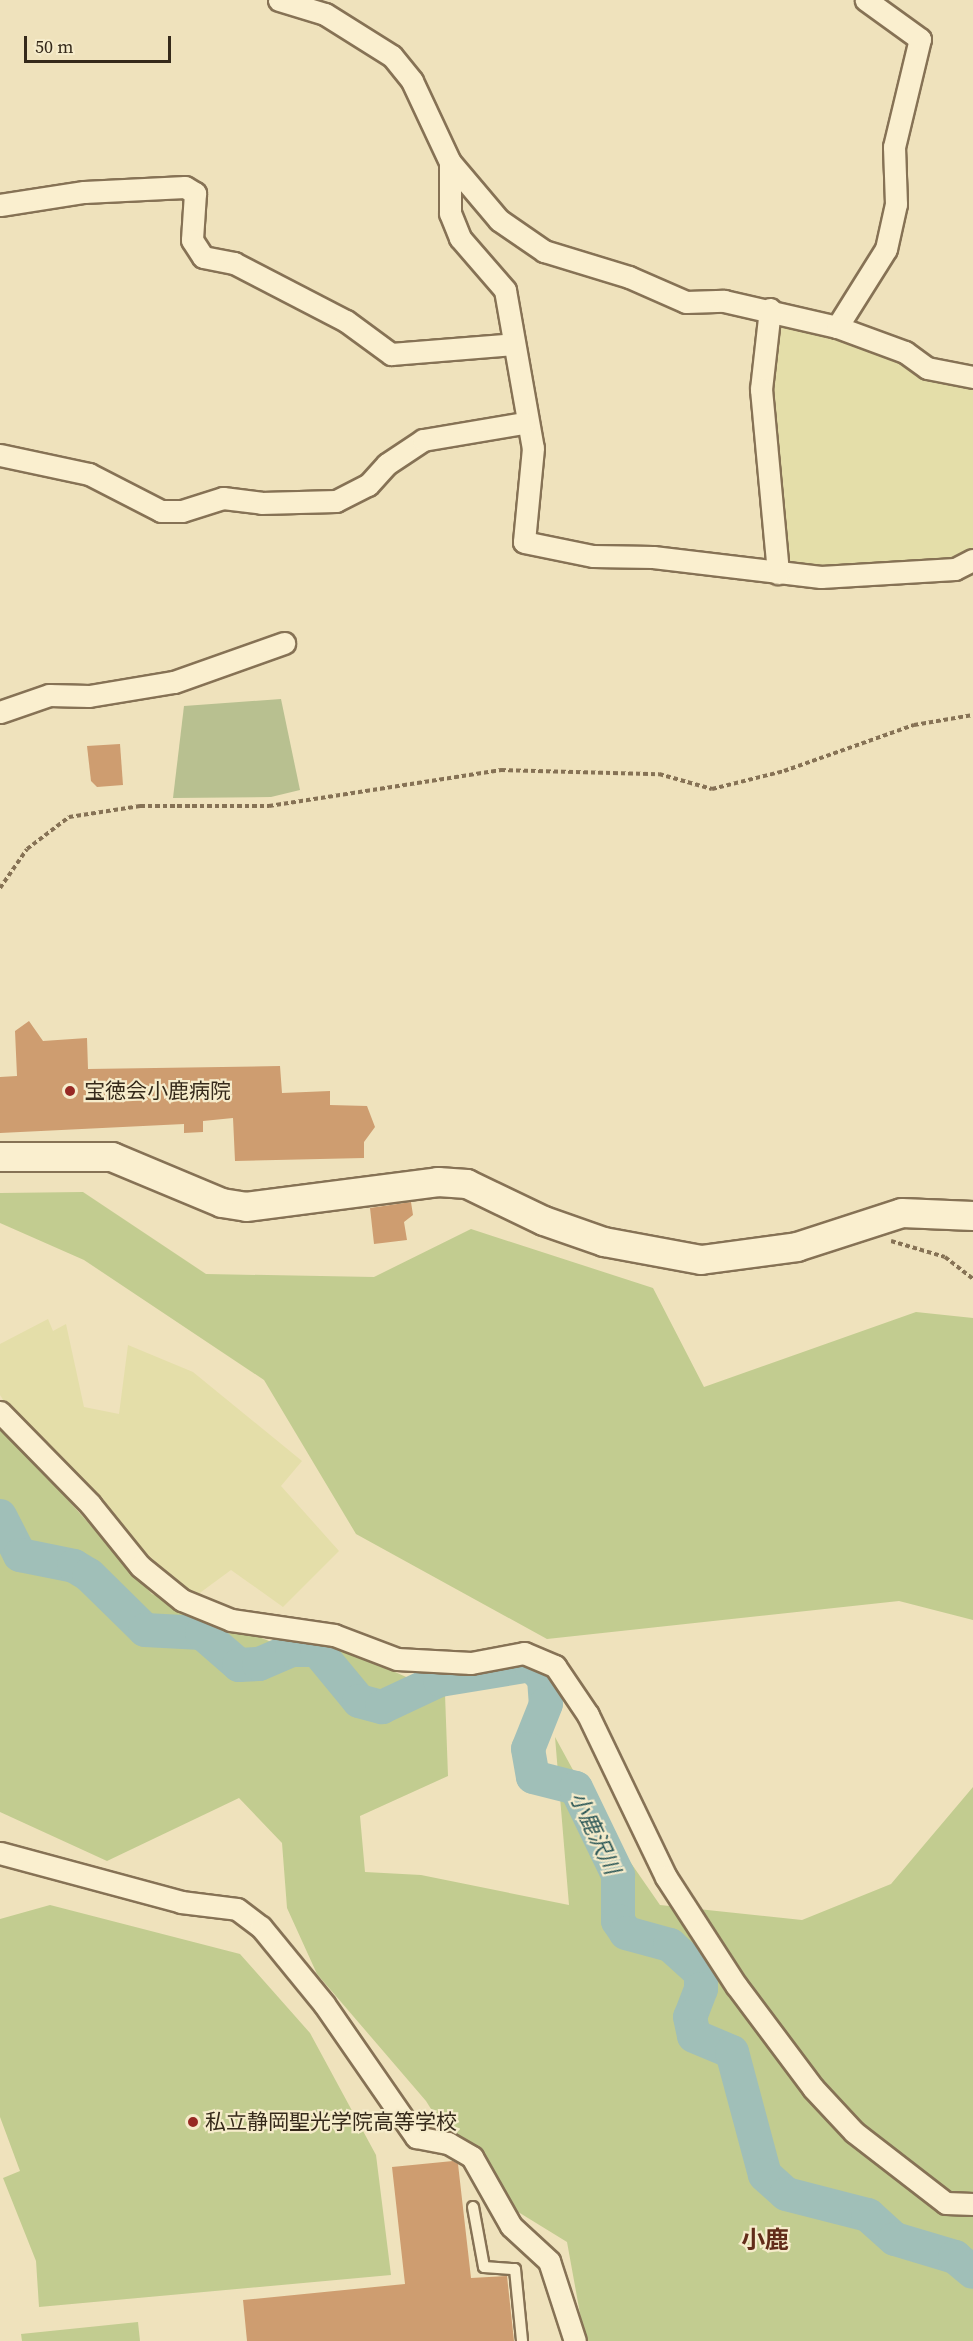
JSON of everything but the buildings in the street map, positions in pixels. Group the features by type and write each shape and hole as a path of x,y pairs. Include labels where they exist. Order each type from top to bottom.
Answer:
{"street":[{"path":"279,0 325,14 392,56 412,81 450,162 499,220 544,251 630,277 686,302 724,300 770,309 837,327 905,352 927,368 973,377"},
{"path":"837,327 886,249 896,204 894,147 920,39 866,0"},
{"path":"450,162 450,213 460,238 505,290 524,423 533,448 533,478 524,542 593,556 653,557 821,577 955,568 973,560"},
{"path":"0,205 84,192 185,186 195,192 192,240 203,257 244,268 346,321 392,354 514,344"},
{"path":"770,309 761,389 778,573"},
{"path":"0,455 89,474 161,511 183,511 223,498 261,503 336,501 368,485 387,464 423,440 524,423"},
{"path":"0,712 49,695 89,696 174,682 284,643"},
{"path":"0,1157 112,1157 222,1203 246,1207 438,1182 467,1184 544,1221 604,1242 701,1260 797,1247 902,1213 973,1215"},
{"path":"0,1412 90,1504 141,1566 182,1600 231,1620 334,1635 397,1659 471,1663 524,1653 555,1666 588,1714 666,1877 736,1985 813,2088 854,2132 946,2203 973,2204"},
{"path":"0,1853 181,1902 237,1909 261,1927 324,2004 416,2137 448,2144 472,2157 511,2226 549,2261 575,2341"}],"lane":[{"path":"472,2207 484,2267 515,2269 522,2341"}],"path":[{"path":"0,888 27,849 69,817 140,806 269,806 501,770 659,774 712,789 784,771 903,728 973,716"},
{"path":"862,1226 882,1239 945,1257 973,1279"}],"shaded area":[{"path":"777,321 830,333 973,387 973,555 823,571 790,567 782,556 766,389"},
{"path":"48,1319 53,1331 66,1324 84,1407 119,1414 128,1345 193,1372 302,1461 281,1486 339,1551 283,1607 231,1570 197,1595 147,1559 104,1503 12,1414 0,1395 0,1344"}],"green space":[{"path":"281,699 300,790 271,797 173,798 184,706"},
{"path":"83,1192 206,1274 374,1277 471,1229 653,1288 704,1387 916,1312 973,1318 973,1620 899,1601 547,1639 356,1534 264,1380 84,1260 0,1223 0,1193"},
{"path":"0,1424 152,1594 274,1643 338,1647 445,1694 448,1776 360,1816 365,1872 421,1875 569,1905 555,1737 597,1814 660,1905 802,1920 891,1884 973,1787 973,2341 585,2341 567,2242 481,2189 426,2101 317,1974 287,1908 282,1843 239,1798 107,1861 0,1812"},
{"name":"私立静岡聖光学院高等学校","path":"50,1905 240,1954 310,2033 376,2155 391,2275 39,2307 36,2261 3,2178 20,2171 0,2117 0,1919"},
{"path":"138,2322 140,2341 22,2341 21,2334"}],"waterway":[{"name":"小鹿沢川","path":"0,1516 20,1555 74,1566 89,1575 145,1630 202,1633 239,1665 259,1664 292,1650 317,1650 359,1701 382,1707 440,1680 531,1665 544,1678 546,1704 528,1749 533,1777 576,1788 618,1875 618,1921 626,1933 670,1945 701,1973 701,1989 690,2017 694,2036 732,2052 765,2175 786,2194 868,2215 895,2239 955,2257 973,2272"}],"place":[{"name":"宝徳会小鹿病院","path":"70,1091"},
{"name":"私立静岡聖光学院高等学校","path":"193,2122"}],"district":[{"name":"小鹿","path":"765,2240"}]}
